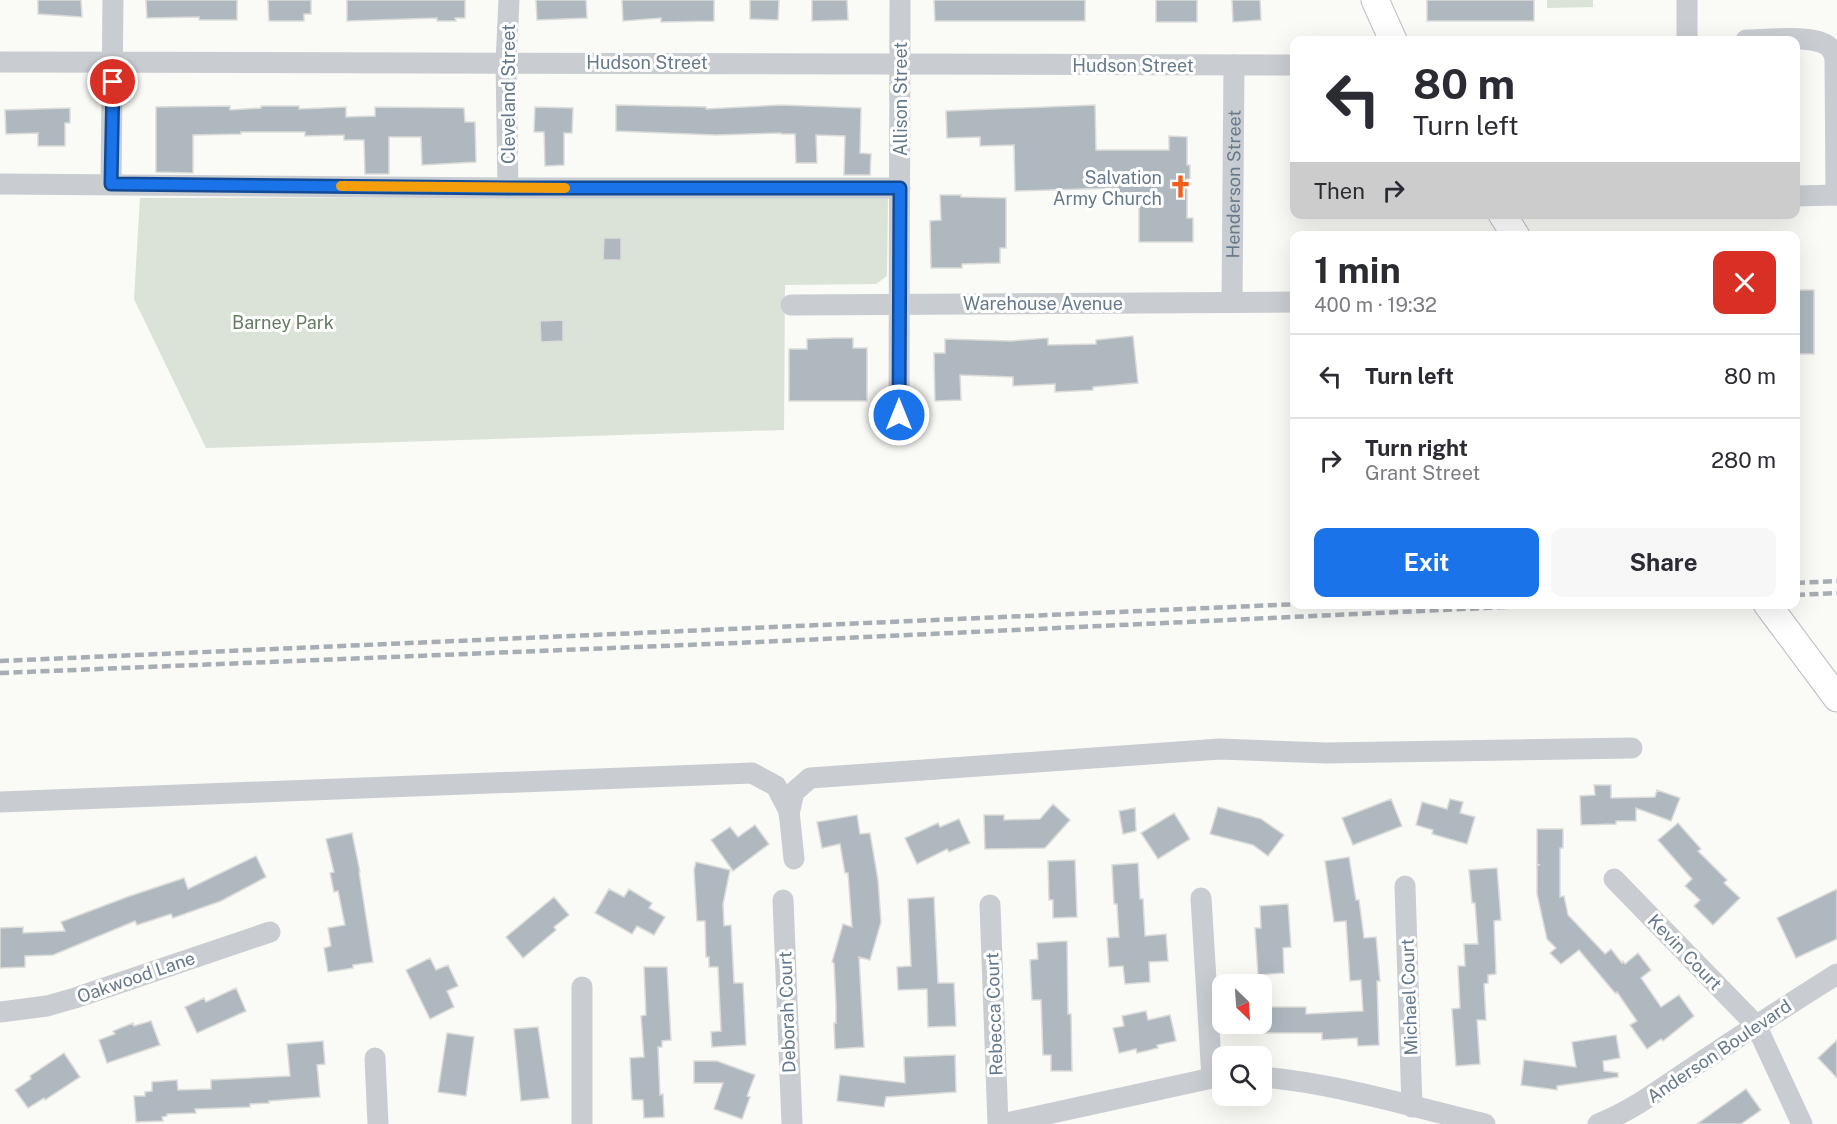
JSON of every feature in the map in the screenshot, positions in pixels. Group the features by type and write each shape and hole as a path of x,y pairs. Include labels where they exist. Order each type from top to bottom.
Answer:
{"main road":[{"path":"1375,0 1391,36"},
{"path":"1771,609 1837,698"}],"street":[{"path":"111,184 113,0"},
{"name":"Cleveland Street","path":"508,188 506,62 509,0"},
{"name":"Allison Street","path":"899,415 900,0"},
{"path":"1687,0 1687,36"},
{"path":"1800,40 1812,40 1827,45 1833,51 1835,58 1837,195 1800,196"},
{"name":"Hudson Street","path":"0,62 1290,65"},
{"name":"Henderson Street","path":"1232,302 1234,65"},
{"path":"0,184 900,188"},
{"name":"Warehouse Avenue","path":"791,305 1290,302"},
{"path":"789,814 794,792 810,778 1220,749 1326,753 1632,748"},
{"path":"0,802 752,773 776,786 789,814 794,859"},
{"name":"Kevin Court","path":"1614,879 1756,1025 1802,1124"},
{"name":"Michael Court","path":"1405,886 1412,1107"},
{"path":"1201,898 1214,1046"},
{"name":"Deborah Court","path":"783,900 792,1124"},
{"name":"Rebecca Court","path":"990,905 1000,1124"},
{"name":"Oakwood Lane","path":"0,1012 47,1006 75,998 270,932"},
{"name":"Anderson Boulevard","path":"1598,1124 1642,1102 1756,1025 1837,974"},
{"path":"582,987 582,1124"},
{"path":"375,1058 378,1124"},
{"path":"1272,1078 1321,1085 1485,1124"},
{"path":"1000,1124 1212,1079"}],"green space":[{"path":"1547,0 1593,0 1593,7 1547,8"},
{"name":"Barney Park","path":"888,196 887,276 876,284 785,285 784,430 206,448 134,299 140,198"}],"building":[{"path":"38,0 81,0 82,17 38,14"},
{"path":"146,0 237,0 237,20 199,20 199,17 147,18"},
{"path":"268,0 311,0 311,14 304,14 304,21 269,21"},
{"path":"347,0 465,0 465,18 455,18 456,21 437,21 437,18 347,21"},
{"path":"536,0 586,0 587,18 537,20"},
{"path":"622,0 714,0 714,21 661,22 661,18 623,21"},
{"path":"750,0 779,0 778,20 750,19"},
{"path":"812,0 847,0 848,20 812,21"},
{"path":"934,0 1085,0 1085,21 935,21"},
{"path":"1156,0 1197,0 1197,22 1156,22"},
{"path":"1232,0 1260,0 1261,20 1233,22"},
{"path":"1427,0 1534,0 1534,21 1427,21"},
{"path":"616,105 706,107 706,109 781,105 861,108 860,153 871,154 870,175 844,175 845,136 816,135 817,163 796,163 795,134 716,135 616,131"},
{"path":"1095,105 1096,150 1169,150 1169,136 1187,137 1187,165 1190,165 1190,179 1187,179 1187,218 1193,218 1193,242 1139,242 1139,200 1117,200 1117,188 1015,191 1014,145 980,146 980,137 947,138 946,111"},
{"path":"230,106 230,110 261,108 261,106 299,106 299,109 346,107 346,117 375,116 375,107 464,108 465,122 475,122 476,162 422,165 421,137 389,137 389,174 365,174 364,140 344,140 344,135 305,136 305,132 241,132 241,134 193,135 193,173 156,172 156,107"},
{"path":"535,107 573,108 572,133 564,133 564,165 545,166 544,132 534,132"},
{"path":"70,108 70,123 65,123 65,146 38,146 38,133 6,134 5,110"},
{"path":"940,195 1006,198 1006,248 1000,248 1000,263 962,264 962,268 931,268 930,221 941,220"},
{"path":"604,238 621,238 621,260 603,260"},
{"path":"1800,290 1814,290 1814,354 1800,354"},
{"path":"563,320 563,341 541,342 540,321"},
{"path":"1133,336 1138,383 1093,387 1093,390 1055,392 1055,384 1013,386 1013,377 960,375 961,400 935,401 934,353 945,353 945,339 1011,341 1048,338 1048,345 1096,344 1096,340"},
{"path":"853,338 853,348 867,348 867,401 789,401 789,349 807,349 807,339"},
{"path":"1594,785 1611,785 1611,798 1655,797 1657,790 1680,798 1671,821 1636,808 1636,821 1581,825 1580,796 1595,795"},
{"path":"1391,799 1402,826 1353,845 1342,818"},
{"path":"1450,799 1463,802 1460,813 1475,817 1467,844 1432,834 1433,830 1416,825 1422,802 1447,809"},
{"path":"1053,804 1070,820 1045,848 985,849 984,815 1004,815 1004,820 1040,819"},
{"path":"1218,807 1261,819 1284,835 1268,856 1253,845 1210,834"},
{"path":"1135,808 1136,831 1123,834 1119,811"},
{"path":"1174,813 1190,839 1158,859 1141,833"},
{"path":"857,815 860,834 870,833 878,880 881,922 870,960 859,957 864,1047 835,1049 836,1004 834,963 832,962 843,924 852,927 848,873 845,873 840,844 822,848 817,822"},
{"path":"959,819 970,843 949,852 947,849 917,864 905,838 938,823 940,827"},
{"path":"1678,823 1701,849 1698,851 1727,880 1724,883 1740,898 1713,925 1694,906 1700,900 1685,886 1692,879 1658,840"},
{"path":"755,825 769,844 733,871 711,840 730,827 738,837"},
{"path":"1537,829 1563,829 1563,848 1560,848 1560,897 1564,896 1568,915 1605,954 1611,949 1625,964 1638,953 1651,970 1641,978 1661,1007 1679,995 1694,1016 1663,1041 1661,1039 1647,1049 1630,1025 1637,1021 1617,992 1615,993 1579,950 1561,964 1550,953 1556,948 1547,939 1537,894 1537,865 1540,865 1537,864"},
{"path":"352,833 373,962 328,972 324,948 331,946 328,928 345,925 338,891 334,892 330,873 334,872 326,839"},
{"path":"256,856 266,877 221,901 173,918 171,914 137,925 135,921 53,955 25,956 25,967 0,968 0,928 23,927 23,933 65,931 61,922 184,878 188,889"},
{"path":"1349,857 1356,900 1359,900 1364,938 1376,937 1380,981 1377,981 1379,1045 1358,1046 1357,1038 1322,1040 1322,1033 1272,1033 1272,1007 1306,1007 1306,1014 1363,1011 1361,980 1350,981 1346,921 1334,922 1325,861"},
{"path":"1075,860 1077,917 1053,918 1053,900 1049,900 1048,861"},
{"path":"696,862 730,870 723,904 724,926 731,925 734,983 743,983 746,1045 712,1047 711,1032 721,1031 718,967 709,967 709,957 706,957 705,921 697,921 694,870"},
{"path":"1138,863 1145,936 1166,934 1168,961 1149,962 1150,982 1125,984 1123,966 1109,967 1107,938 1119,937 1112,865"},
{"path":"1497,868 1501,920 1494,921 1496,974 1488,975 1488,983 1484,984 1486,1020 1477,1020 1480,1064 1456,1066 1452,1009 1460,1008 1458,966 1465,966 1464,944 1478,944 1475,903 1472,903 1469,870"},
{"path":"609,889 624,897 629,889 652,903 649,908 665,917 654,935 637,926 632,934 595,913"},
{"path":"1837,889 1837,939 1796,958 1777,918"},
{"path":"554,897 569,915 554,927 556,930 523,958 506,937"},
{"path":"934,897 938,983 954,983 956,1026 928,1027 927,989 898,990 897,967 911,966 908,899"},
{"path":"1288,904 1291,947 1283,948 1284,973 1258,974 1255,928 1261,928 1260,906"},
{"path":"1067,941 1068,1014 1071,1014 1072,1071 1051,1071 1051,1055 1043,1055 1041,1000 1032,1000 1030,960 1038,959 1037,943"},
{"path":"430,958 436,970 448,965 458,986 447,991 454,1007 430,1019 406,970"},
{"path":"644,967 667,967 671,1040 662,1041 662,1047 658,1047 660,1095 663,1094 664,1117 644,1118 643,1100 632,1100 630,1058 644,1057 641,1016 646,1015"},
{"path":"236,988 246,1011 197,1033 185,1007 204,998 206,1002"},
{"path":"1146,1011 1148,1020 1170,1015 1176,1041 1137,1053 1136,1049 1119,1053 1113,1028 1124,1026 1122,1016"},
{"path":"151,1021 160,1045 107,1063 99,1040 133,1023 134,1026"},
{"path":"538,1027 549,1098 521,1101 514,1029"},
{"path":"447,1033 474,1037 466,1096 438,1092"},
{"path":"1616,1035 1620,1058 1603,1061 1604,1071 1618,1073 1618,1077 1557,1086 1557,1090 1521,1085 1524,1060 1576,1067 1572,1042"},
{"path":"1837,1040 1837,1078 1818,1058"},
{"path":"323,1041 325,1064 317,1065 320,1097 269,1101 269,1103 250,1104 250,1107 195,1109 196,1113 167,1114 162,1117 163,1121 136,1122 134,1096 145,1096 145,1092 152,1091 152,1082 177,1080 178,1090 211,1089 211,1080 290,1076 287,1044"},
{"path":"64,1053 80,1077 45,1100 44,1098 28,1108 15,1090 31,1079 30,1076"},
{"path":"955,1055 956,1092 886,1097 884,1107 837,1101 840,1075 905,1083 904,1057"},
{"path":"694,1061 717,1061 755,1075 742,1119 714,1109 723,1083 694,1083"},
{"path":"1746,1089 1761,1110 1741,1124 1697,1124"}],"railway":[{"path":"1800,583 1837,581"},
{"path":"1800,595 1837,593"},
{"path":"0,661 1290,604"},
{"path":"0,673 759,642 1462,609"}],"slow traffic":[{"path":"341,186 565,188"}],"place":[{"name":"Salvation Army Church","path":"1180,187"}],"route":[{"path":"113,82 111,184 508,188 900,188 899,415"}]}
